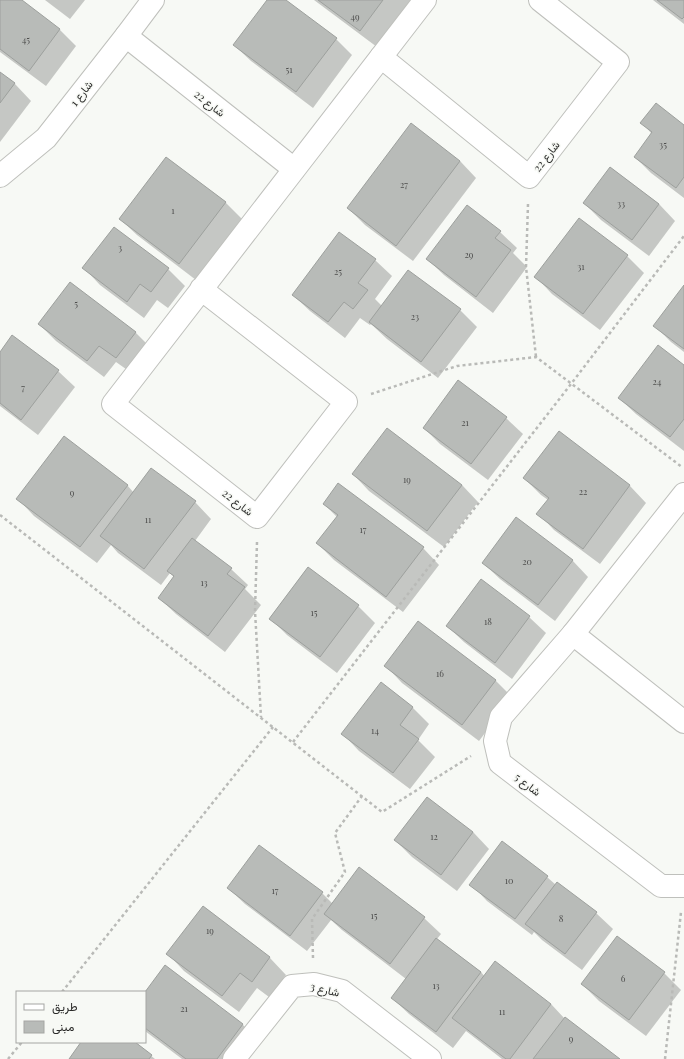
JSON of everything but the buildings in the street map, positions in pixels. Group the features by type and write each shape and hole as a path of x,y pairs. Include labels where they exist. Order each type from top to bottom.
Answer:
{"street":[{"name":"شارع 1","path":"0,176 46,138 153,0"},
{"name":"شارع 22","path":"346,402 257,517 113,404 425,0"},
{"name":"شارع 22","path":"381,57 529,177 618,62 540,0"},
{"name":"شارع 22","path":"126,36 294,169"},
{"path":"201,289 346,402"},
{"name":"شارع 5","path":"684,494 573,634 501,717 496,741 500,763 661,886 684,886"},
{"path":"573,634 684,722"},
{"name":"شارع 3","path":"234,1059 292,986 314,984 342,991 430,1059"}],"path":[{"path":"529,177 526,267 536,357"},
{"path":"293,742 684,236"},
{"path":"346,402 457,366 536,357 684,468"},
{"path":"0,515 382,812 496,741"},
{"path":"257,517 255,611 261,718"},
{"path":"63,991 273,727"},
{"path":"314,984 312,919 345,872 336,833 362,796"},
{"path":"665,1059 684,886"},
{"path":"8,1059 21,1043"}]}
